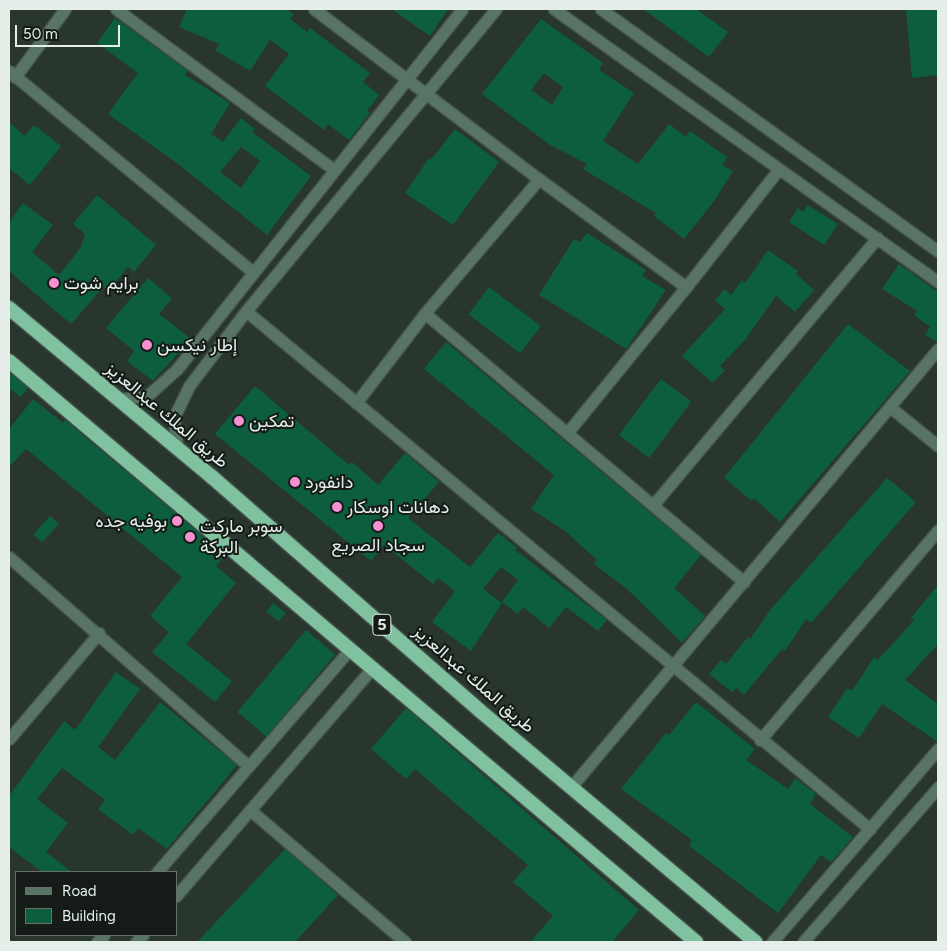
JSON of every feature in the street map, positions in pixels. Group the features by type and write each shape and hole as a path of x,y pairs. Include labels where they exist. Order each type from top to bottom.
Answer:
{"highway":[{"name":"طريق الملك عبدالعزيز","path":"9,308 177,448 571,787 755,942"},
{"name":"5","path":"9,361 696,942"}],"street":[{"path":"65,9 12,74 253,272"},
{"path":"116,9 334,170"},
{"path":"119,399 147,396 167,378 462,9"},
{"path":"177,448 174,417 184,394 246,311 496,9"},
{"path":"554,9 938,282"},
{"path":"601,9 938,251"},
{"path":"321,11 539,179 686,287"},
{"path":"567,433 779,169"},
{"path":"356,403 425,313 539,179"},
{"path":"653,505 877,238"},
{"path":"246,311 672,668 870,829"},
{"path":"425,313 744,582"},
{"path":"571,787 938,350"},
{"path":"167,378 184,394"},
{"path":"890,407 938,446"},
{"path":"760,740 938,530"},
{"path":"9,557 100,633 249,766"},
{"path":"9,738 100,633"},
{"path":"158,871 350,649"},
{"path":"178,894 372,668"},
{"path":"772,942 938,749"},
{"path":"803,942 938,787"},
{"path":"250,810 405,942"}],"building":[{"path":"187,9 286,9 294,14 290,19 307,32 310,28 370,73 363,82 379,95 367,111 370,113 349,140 328,124 324,130 265,86 289,54 270,40 250,71 215,50 219,44 179,27"},
{"path":"391,9 448,9 430,36"},
{"path":"643,9 696,9 728,32 709,57"},
{"path":"906,9 938,9 938,75 912,78"},
{"path":"115,18 188,71 185,75 230,103 211,134 223,142 241,118 255,129 252,132 311,176 267,235 178,164 108,114 138,73 97,43","holes":["241,147 260,161 241,188 220,172"]},
{"path":"541,19 603,63 599,70 634,93 603,141 638,164 669,124 686,137 690,131 727,157 722,165 733,171 715,200 684,239 654,216 656,213 583,169 587,164 550,145 482,94","holes":["544,73 563,87 552,105 531,90"]},
{"path":"9,122 25,136 34,125 61,146 30,185 9,168"},
{"path":"455,129 499,162 453,225 405,193 429,158 431,160"},
{"path":"97,195 156,245 134,272 128,267 108,291 103,287 71,324 9,271 9,223 23,203 53,225 32,252 59,275 81,247 85,234 73,224"},
{"path":"808,205 838,224 824,245 789,222 798,208 803,212"},
{"path":"587,233 646,270 642,276 666,290 626,349 539,295 574,239 580,242"},
{"path":"768,250 798,271 796,274 814,290 795,312 776,296 745,340 720,366 725,370 713,383 682,356 725,309 715,301 724,289 731,295 742,280 745,283"},
{"path":"899,264 938,292 938,342 925,335 930,327 914,315 917,311 882,289"},
{"path":"148,278 172,298 159,314 191,339 153,381 127,361 134,351 106,328"},
{"path":"489,287 541,326 520,353 469,314"},
{"path":"848,324 910,371 780,522 754,498 752,501 724,478"},
{"path":"446,342 701,555 674,588 705,616 682,643 627,589 594,564 597,560 565,531 531,509 554,475 424,369"},
{"path":"9,372 28,388 20,397 9,388"},
{"path":"661,379 691,402 649,458 619,435"},
{"path":"255,386 349,465 352,462 378,485 405,453 439,482 408,518 470,567 498,533 517,548 515,550 607,620 598,631 566,607 549,628 523,607 518,614 502,602 518,580 501,567 483,589 502,603 471,651 432,622 455,591 438,578 433,584 384,545 371,561 215,434"},
{"path":"33,399 63,423 65,420 225,555 216,566 236,583 186,644 232,681 215,702 152,652 169,632 150,616 182,577 26,449 9,467 9,429"},
{"path":"887,478 916,502 811,623 806,619 785,651 782,649 744,695 736,688 732,692 709,674 721,660 726,664 748,637 750,639 771,609"},
{"path":"50,516 59,524 42,543 33,535"},
{"path":"938,585 938,644 905,680 938,704 938,742 882,704 859,738 828,717 847,688 852,691 874,657 878,660 914,620 911,618"},
{"path":"273,603 286,613 279,622 266,612"},
{"path":"306,630 335,654 266,736 237,712"},
{"path":"116,672 140,689 98,747 115,760 160,702 237,765 167,849 138,828 133,835 98,809 105,800 62,768 37,799 68,823 46,852 71,871 41,871 9,847 9,796 64,721 75,730"},
{"path":"696,702 755,749 746,760 788,789 795,778 816,794 810,804 853,837 831,862 821,855 778,913 689,846 692,840 621,789 666,733 669,735"},
{"path":"406,708 639,910 612,942 530,942 553,916 513,882 528,865 415,769 406,779 371,749"},
{"path":"285,849 338,895 295,942 197,942"}],"place":[{"name":"برايم شوت","path":"54,283"},
{"name":"إطار نيكسن","path":"147,345"},
{"name":"تمكين","path":"239,421"},
{"name":"دانفورد","path":"295,482"},
{"name":"دهانات اوسكار","path":"337,507"},
{"name":"بوفيه جده","path":"177,521"},
{"name":"سجاد الصريع","path":"378,526"},
{"name":"سوبر ماركت البركة","path":"190,537"}]}
